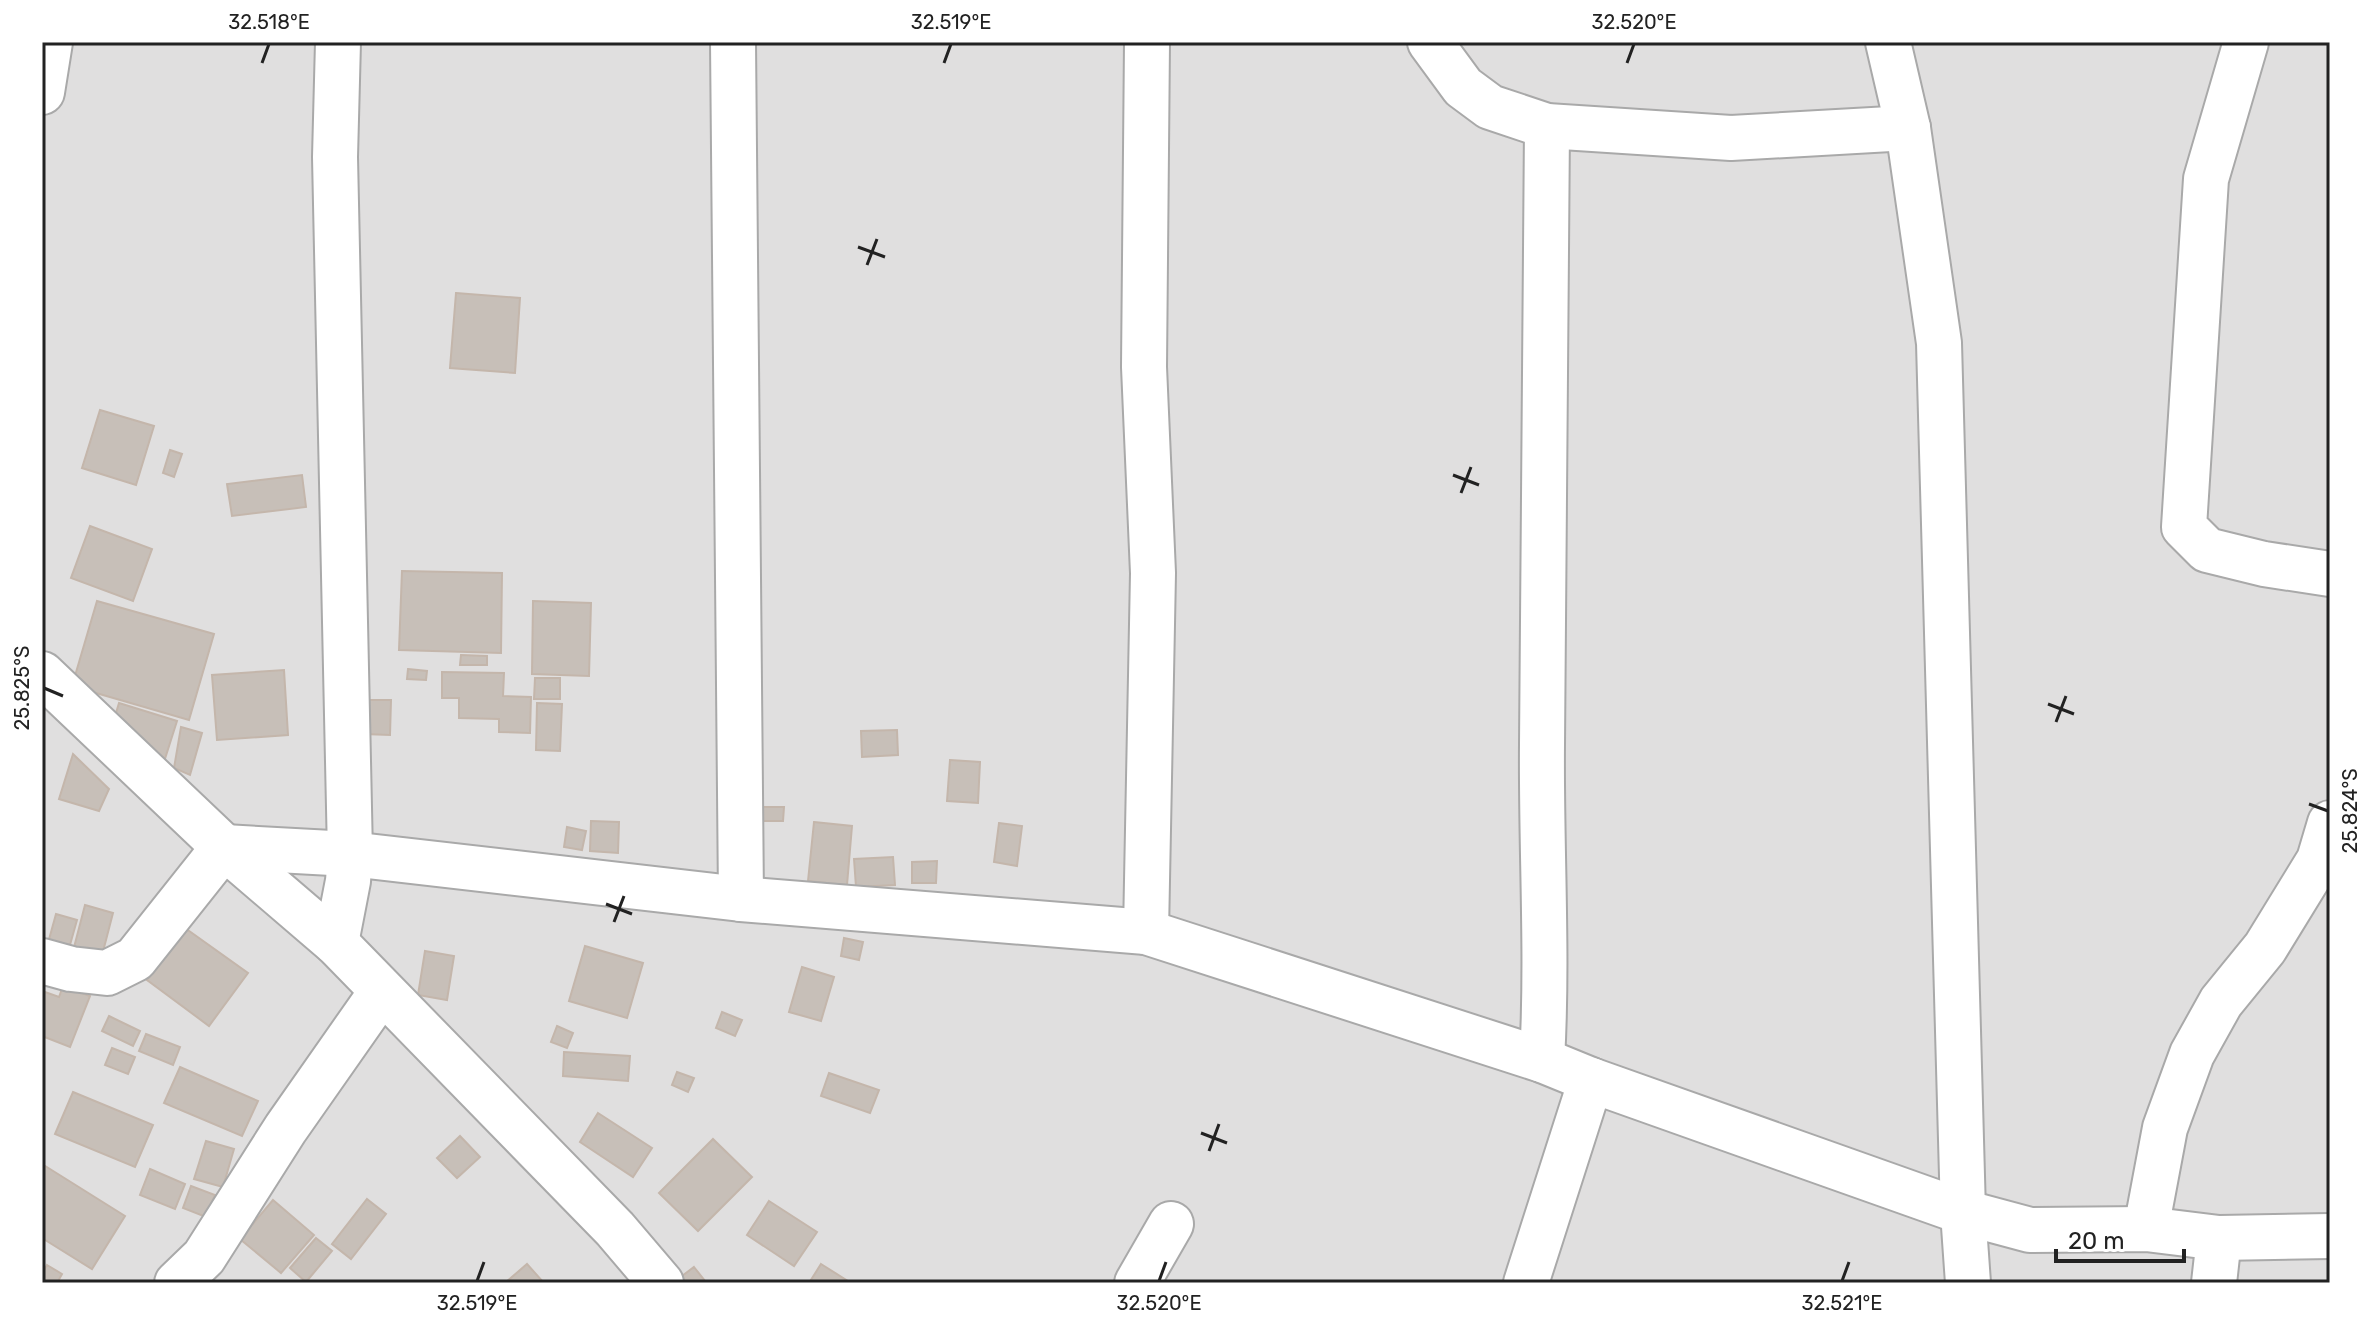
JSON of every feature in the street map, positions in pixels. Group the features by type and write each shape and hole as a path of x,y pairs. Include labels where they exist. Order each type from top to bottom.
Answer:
{"street":[{"path":"42,92 50,42"},
{"path":"336,943 350,854 335,157 338,42"},
{"path":"733,42 741,899"},
{"path":"1146,932 1153,573 1144,367 1147,42"},
{"path":"1430,42 1463,87 1490,107 1547,126 1731,138 1908,128"},
{"path":"1888,42 1908,128 1939,343 1963,1212 1968,1283"},
{"path":"2246,42 2206,179 2184,527 2207,550 2264,564 2330,574"},
{"path":"1542,1060 1545,1013 1541,872 1547,126"},
{"path":"42,674 224,847 336,943 615,1229 661,1283"},
{"path":"2146,1229 2165,1128 2192,1054 2221,1002 2265,948 2319,860 2330,823"},
{"path":"224,847 350,854 741,899 1146,932 1542,1060 1963,1212 2030,1230 2146,1229 2219,1238 2330,1236"},
{"path":"42,961 71,969 107,973 135,959 224,847"},
{"path":"177,1283 204,1257 286,1128 382,991"},
{"path":"1526,1283 1591,1080"},
{"path":"1137,1283 1171,1224"},
{"path":"2214,1283 2219,1238"}],"shaded area":[{"path":"42,42 2330,42 2330,1283 42,1283"}],"building":[{"path":"456,293 520,298 515,373 450,368"},
{"path":"100,410 154,426 136,485 82,468"},
{"path":"170,450 182,454 174,477 163,473"},
{"path":"302,475 306,507 232,516 227,484"},
{"path":"90,526 152,549 133,601 71,578"},
{"path":"402,571 502,573 501,653 399,650"},
{"path":"97,601 214,634 189,720 72,686"},
{"path":"533,601 591,603 589,676 532,674"},
{"path":"461,655 487,656 487,665 460,665"},
{"path":"408,669 427,671 426,680 407,679"},
{"path":"284,670 288,735 217,740 212,675"},
{"path":"442,672 504,673 503,696 531,697 530,733 499,732 499,719 459,718 459,698 442,698"},
{"path":"535,678 560,678 560,699 534,699"},
{"path":"365,700 391,700 390,735 364,734"},
{"path":"119,703 177,721 163,765 110,733"},
{"path":"537,703 562,704 560,751 536,750"},
{"path":"181,727 202,733 190,775 174,768"},
{"path":"897,730 898,755 862,757 861,731"},
{"path":"73,754 109,789 99,811 59,799"},
{"path":"950,760 980,762 978,803 947,801"},
{"path":"761,807 784,807 783,821 761,821"},
{"path":"591,821 619,822 618,853 590,851"},
{"path":"814,822 852,826 847,885 808,881"},
{"path":"999,823 1022,826 1017,866 994,862"},
{"path":"567,827 586,831 582,850 564,847"},
{"path":"893,857 895,885 856,887 854,859"},
{"path":"937,861 936,883 912,883 912,862"},
{"path":"85,905 113,913 99,967 71,959"},
{"path":"56,914 77,920 66,959 45,954"},
{"path":"185,928 248,973 209,1026 147,980"},
{"path":"844,938 863,942 859,960 841,956"},
{"path":"585,946 643,963 627,1018 569,1001"},
{"path":"425,951 454,956 447,1000 418,995"},
{"path":"802,967 834,977 821,1021 789,1012"},
{"path":"63,986 90,996 70,1047 42,1036 42,991 59,997"},
{"path":"722,1012 742,1020 735,1036 716,1028"},
{"path":"109,1016 140,1031 133,1046 102,1031"},
{"path":"557,1026 573,1033 567,1048 551,1042"},
{"path":"146,1034 180,1047 173,1065 139,1051"},
{"path":"112,1048 135,1057 128,1074 105,1065"},
{"path":"564,1052 630,1056 628,1081 563,1076"},
{"path":"180,1067 258,1101 242,1136 164,1103"},
{"path":"677,1072 694,1078 688,1092 672,1085"},
{"path":"829,1073 879,1090 870,1113 821,1096"},
{"path":"73,1092 153,1125 135,1167 55,1134"},
{"path":"598,1113 652,1148 633,1177 580,1142"},
{"path":"460,1136 480,1157 457,1178 437,1158"},
{"path":"713,1139 752,1177 698,1231 659,1193"},
{"path":"206,1141 234,1149 223,1187 194,1179"},
{"path":"42,1164 125,1216 92,1269 42,1238"},
{"path":"150,1169 185,1184 175,1209 140,1195"},
{"path":"191,1186 215,1195 206,1217 183,1208"},
{"path":"367,1199 386,1214 351,1259 332,1244"},
{"path":"273,1200 314,1235 281,1273 240,1239"},
{"path":"769,1201 817,1232 794,1266 747,1235"},
{"path":"316,1238 332,1251 306,1282 290,1268"},
{"path":"527,1264 544,1283 505,1283"},
{"path":"821,1264 851,1283 809,1283"},
{"path":"47,1265 62,1274 57,1283 42,1283 42,1274"},
{"path":"694,1267 705,1281 681,1283 678,1279"}]}
